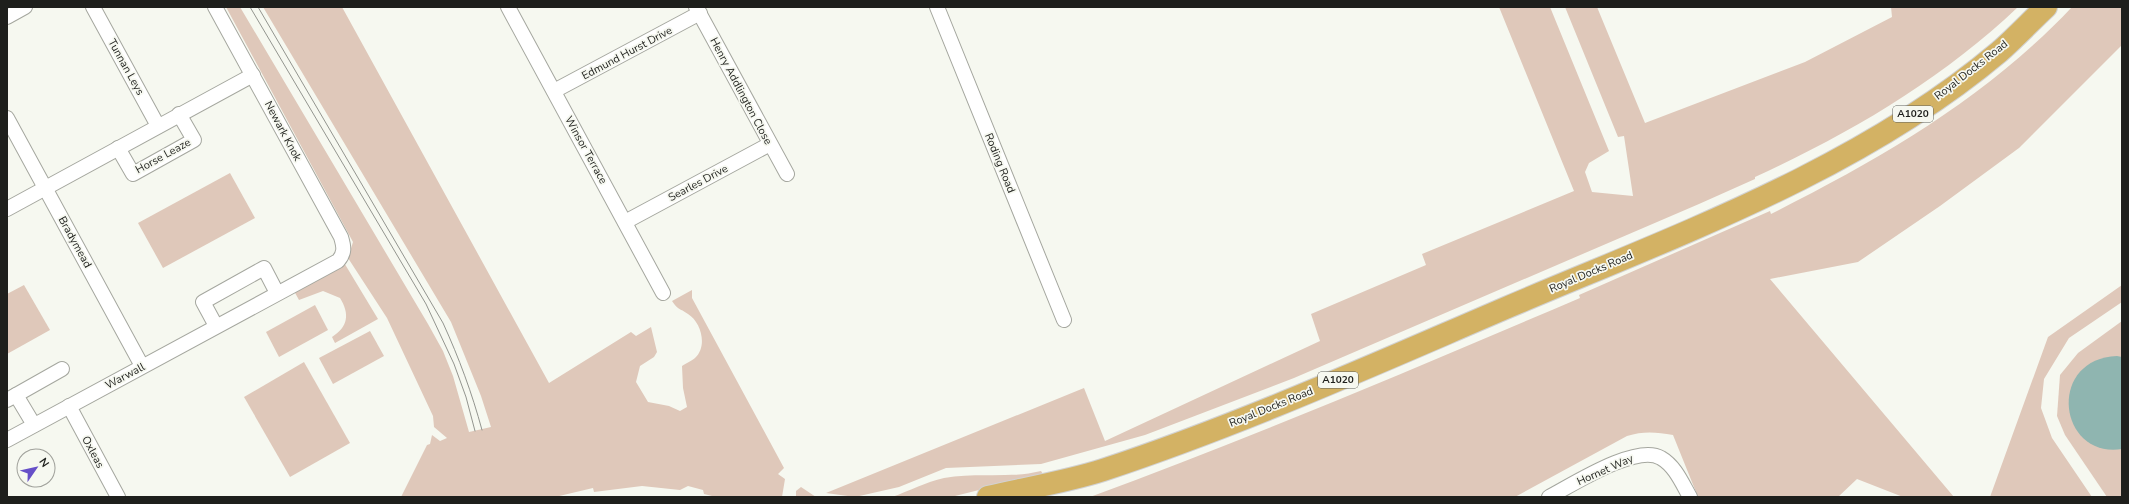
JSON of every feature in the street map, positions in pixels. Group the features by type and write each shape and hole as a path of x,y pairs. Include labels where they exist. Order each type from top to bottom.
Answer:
{"highway":[{"name":"Royal Docks Road","path":"988,497 1100,471 1194,438 1295,398 1763,196 1864,144 1911,116 1999,51 2046,7"},
{"name":"Royal Docks Road","path":"1048,497 1100,471"}],"street":[{"path":"7,17 25,7"},
{"name":"Tunnan Leys","path":"93,7 158,126"},
{"name":"Newark Knok","path":"216,7 341,237 344,247 343,256"},
{"name":"Winsor Terrace","path":"508,7 663,293"},
{"name":"Roding Road","path":"937,7 1064,320"},
{"name":"Edmund Hurst Drive","path":"554,92 698,10"},
{"name":"Henry Addlington Close","path":"698,10 787,174"},
{"path":"7,209 253,75"},
{"name":"Horse Leaze","path":"118,148 133,174 194,140 179,114"},
{"name":"Bradymead","path":"7,118 142,366"},
{"name":"Searles Drive","path":"625,222 770,144"},
{"name":"Warwall","path":"7,440 338,261 343,256"},
{"path":"216,326 203,302 264,268 277,293"},
{"path":"34,425 12,397 62,368"},
{"name":"Oxleas","path":"69,406 118,497"},
{"name":"Hornet Way","path":"1549,497 1611,466 1630,458 1649,454 1661,458 1674,470 1690,497"}],"shaded area":[{"path":"226,7 240,7 428,324 443,351 453,376 469,432 491,427 481,396 451,322 263,7 342,7 549,383 631,332 636,336 651,327 657,352 654,357 640,366 636,382 648,402 669,406 680,411 687,407 683,388 682,366 694,359 699,353 702,341 699,328 693,318 678,308 672,301 692,290 692,298 784,468 778,474 785,479 782,497 716,497 704,494 703,490 688,486 680,490 642,486 594,492 593,488 555,497 401,497 427,445 430,444 432,435 440,441 447,438 434,427 433,416 387,318 348,258 353,242"},
{"path":"1499,7 1550,7 1609,151 1589,163 1585,172 1592,192 1633,196 1624,136 1618,137 1565,7 1597,7 1645,123 1805,62 1892,17 1891,7 2018,7 1958,58 1894,103 1826,142 1755,177 1755,179 1294,378 1145,435 1041,464 946,468 899,487 855,497 826,493 1084,388 1105,441 1320,341 1311,314 1426,265 1422,254 1574,191"},
{"path":"2072,7 2122,7 2122,45 2019,148 1940,206 1858,262 1770,279 1954,497 1903,497 1857,479 1838,497 1698,497 1673,435 1650,432 1627,436 1515,497 1090,497 1214,450 1398,375 1580,298 1579,295 1770,211 1771,214 1853,171 1931,124 2004,70 2039,40"},
{"path":"230,173 255,218 163,268 138,223"},
{"path":"343,261 378,319 335,343 332,337 341,329 346,320 345,309 340,298 323,291 299,300 294,291"},
{"path":"24,285 50,330 7,354 7,294"},
{"path":"2122,285 2122,302 2069,338 2044,379 2041,408 2052,438 2092,497 1990,497 2048,337"},
{"path":"315,305 328,330 279,357 266,332"},
{"path":"2122,321 2122,497 2107,497 2065,435 2057,416 2060,375 2078,353"},
{"path":"370,331 384,356 333,384 319,358"},
{"path":"304,362 350,443 290,477 244,397"},
{"path":"1041,471 1043,474 951,497 892,497 924,484 944,478 956,476 1017,475"},
{"path":"801,487 816,497 796,497 796,491"}],"water":[{"path":"2117,356 2122,357 2122,449 2100,448 2084,439 2074,425 2069,407 2071,389 2079,373 2094,361"}],"tram line":[{"path":"250,7 426,304 454,364 466,397 475,431"},
{"path":"258,7 443,323 465,376 482,430"}]}
